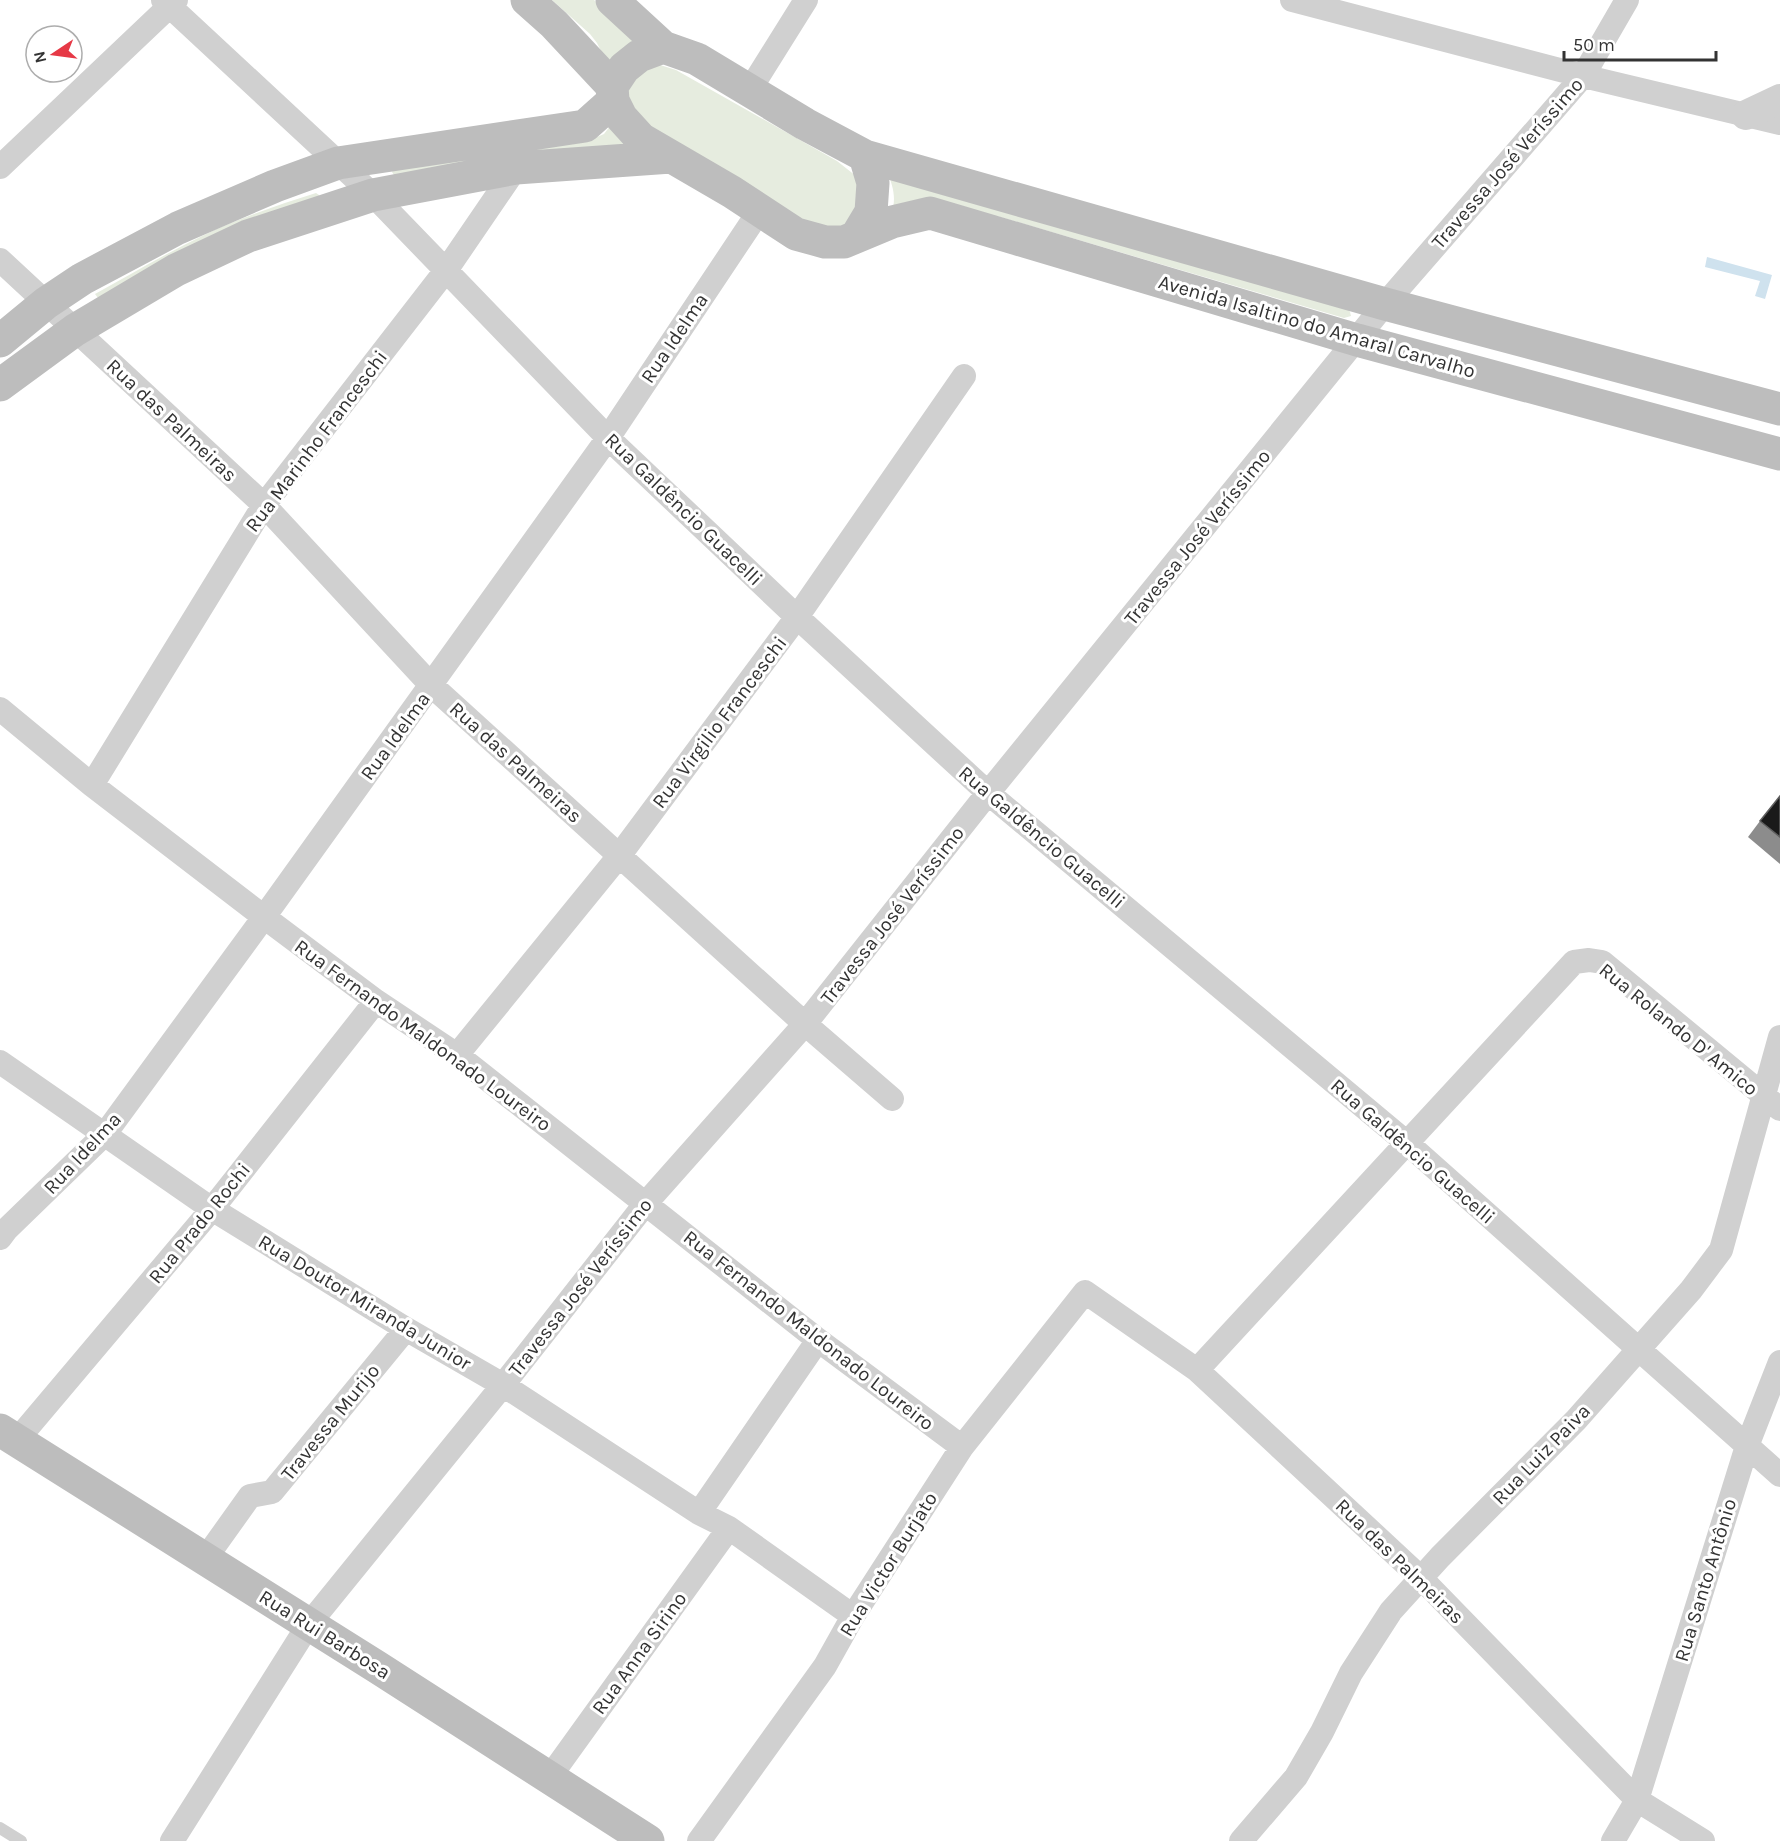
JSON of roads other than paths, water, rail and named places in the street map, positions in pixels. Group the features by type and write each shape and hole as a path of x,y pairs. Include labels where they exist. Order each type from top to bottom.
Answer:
{"main road":[{"name":"Avenida Isaltino do Amaral Carvalho","path":"527,0 554,24 612,94 621,117 641,139 796,234 825,242 844,242 892,222 930,213 1358,340 1780,454"},
{"path":"0,341 46,303 82,279 178,228 275,186 338,163 585,126 612,94 624,68 639,56 663,46 612,0"},
{"name":"Avenida Isaltino do Amaral Carvalho","path":"663,46 697,59 805,124 865,156 1385,304 1780,409"},
{"path":"856,237 871,212 873,183 865,156"},
{"path":"0,385 75,330 176,270 248,236 373,195 516,168 671,157"},
{"name":"Rua Rui Barbosa","path":"8,1435 648,1841"}],"street":[{"path":"749,91 806,0"},
{"path":"1292,0 1583,76 1780,123"},
{"name":"Travessa José Veríssimo","path":"172,1841 309,1624 503,1385 646,1203 805,1024 988,793 1385,304 1583,76 1627,0"},
{"path":"0,167 169,2"},
{"name":"Rua Galdêncio Guacelli","path":"169,2 373,195 608,438 988,793 1407,1143 1780,1475"},
{"path":"1746,114 1780,99"},
{"name":"Rua Marinho Franceschi","path":"92,785 264,505 447,269 516,168"},
{"name":"Rua Idelma","path":"0,1238 105,1134 608,438 760,210"},
{"name":"Rua das Palmeiras","path":"0,260 264,505 431,685 892,1100"},
{"name":"Rua Virgilio Franceschi","path":"458,1055 620,856 797,617 964,376"},
{"name":"Rua Fernando Maldonado Loureiro","path":"0,709 92,785 264,917 376,1001 458,1055 818,1340 962,1447"},
{"name":"Rua Rolando D' Amico","path":"1407,1143 1574,962 1589,960 1602,962 1772,1102"},
{"name":"Rua Prado Rochi","path":"8,1435 212,1209 376,1001"},
{"name":"Rua Luiz Paiva","path":"1246,1839 1296,1777 1322,1732 1351,1673 1392,1611 1440,1557 1576,1420 1691,1290 1721,1250 1772,1102 1780,1037"},
{"name":"Rua Doutor Miranda Junior","path":"0,1062 212,1209 406,1329 503,1385 699,1512 729,1528 853,1616"},
{"path":"1197,1370 1407,1143"},
{"name":"Rua das Palmeiras","path":"1085,1292 1197,1370 1421,1578 1637,1800 1703,1841"},
{"name":"Rua Victor Burjato","path":"699,1841 825,1666 853,1616 962,1447 1085,1292"},
{"name":"Travessa Murijo","path":"205,1559 250,1496 272,1492 406,1329"},
{"path":"699,1512 818,1340"},
{"name":"Rua Santo Antônio","path":"1613,1841 1637,1800 1747,1446 1780,1362"},
{"name":"Rua Anna Sirino","path":"549,1778 729,1528"}],"lane":[{"path":"0,1828 21,1841"}],"water":[{"path":"1707,257 1772,275 1765,299 1755,296 1760,281 1705,267"}]}
